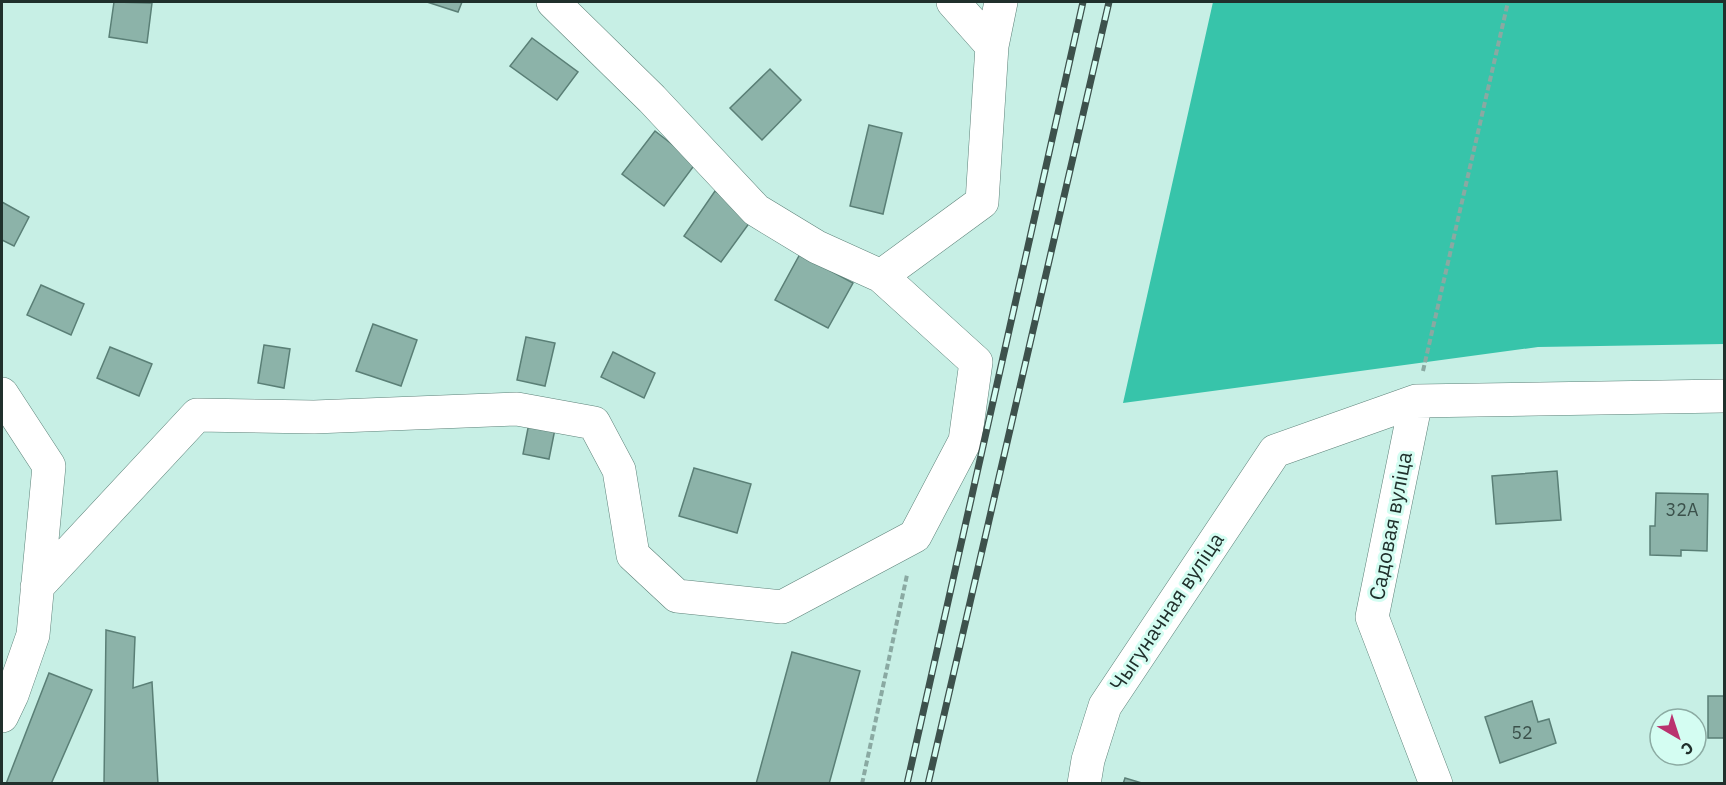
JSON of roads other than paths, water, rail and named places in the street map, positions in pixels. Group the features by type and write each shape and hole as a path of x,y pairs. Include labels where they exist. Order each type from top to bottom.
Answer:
{"street":[{"path":"37,587 197,415 314,417 517,409 594,423 619,470 633,555 677,596 782,607 915,536 965,441 976,362 881,276 817,247 756,210 652,99 553,2"},
{"path":"953,2 992,46"},
{"path":"881,276 982,202 992,46 1002,2"},
{"path":"2,394 49,466 33,635 12,695 2,716"},
{"path":"1416,401 1725,396"},
{"name":"Чыгуначная вуліца","path":"1084,783 1088,760 1105,706 1275,452 1416,401"},
{"name":"Садовая вуліца","path":"1416,401 1372,617 1436,783"}],"railway":[{"path":"907,784 1083,2"},
{"path":"928,784 1109,2"}]}
